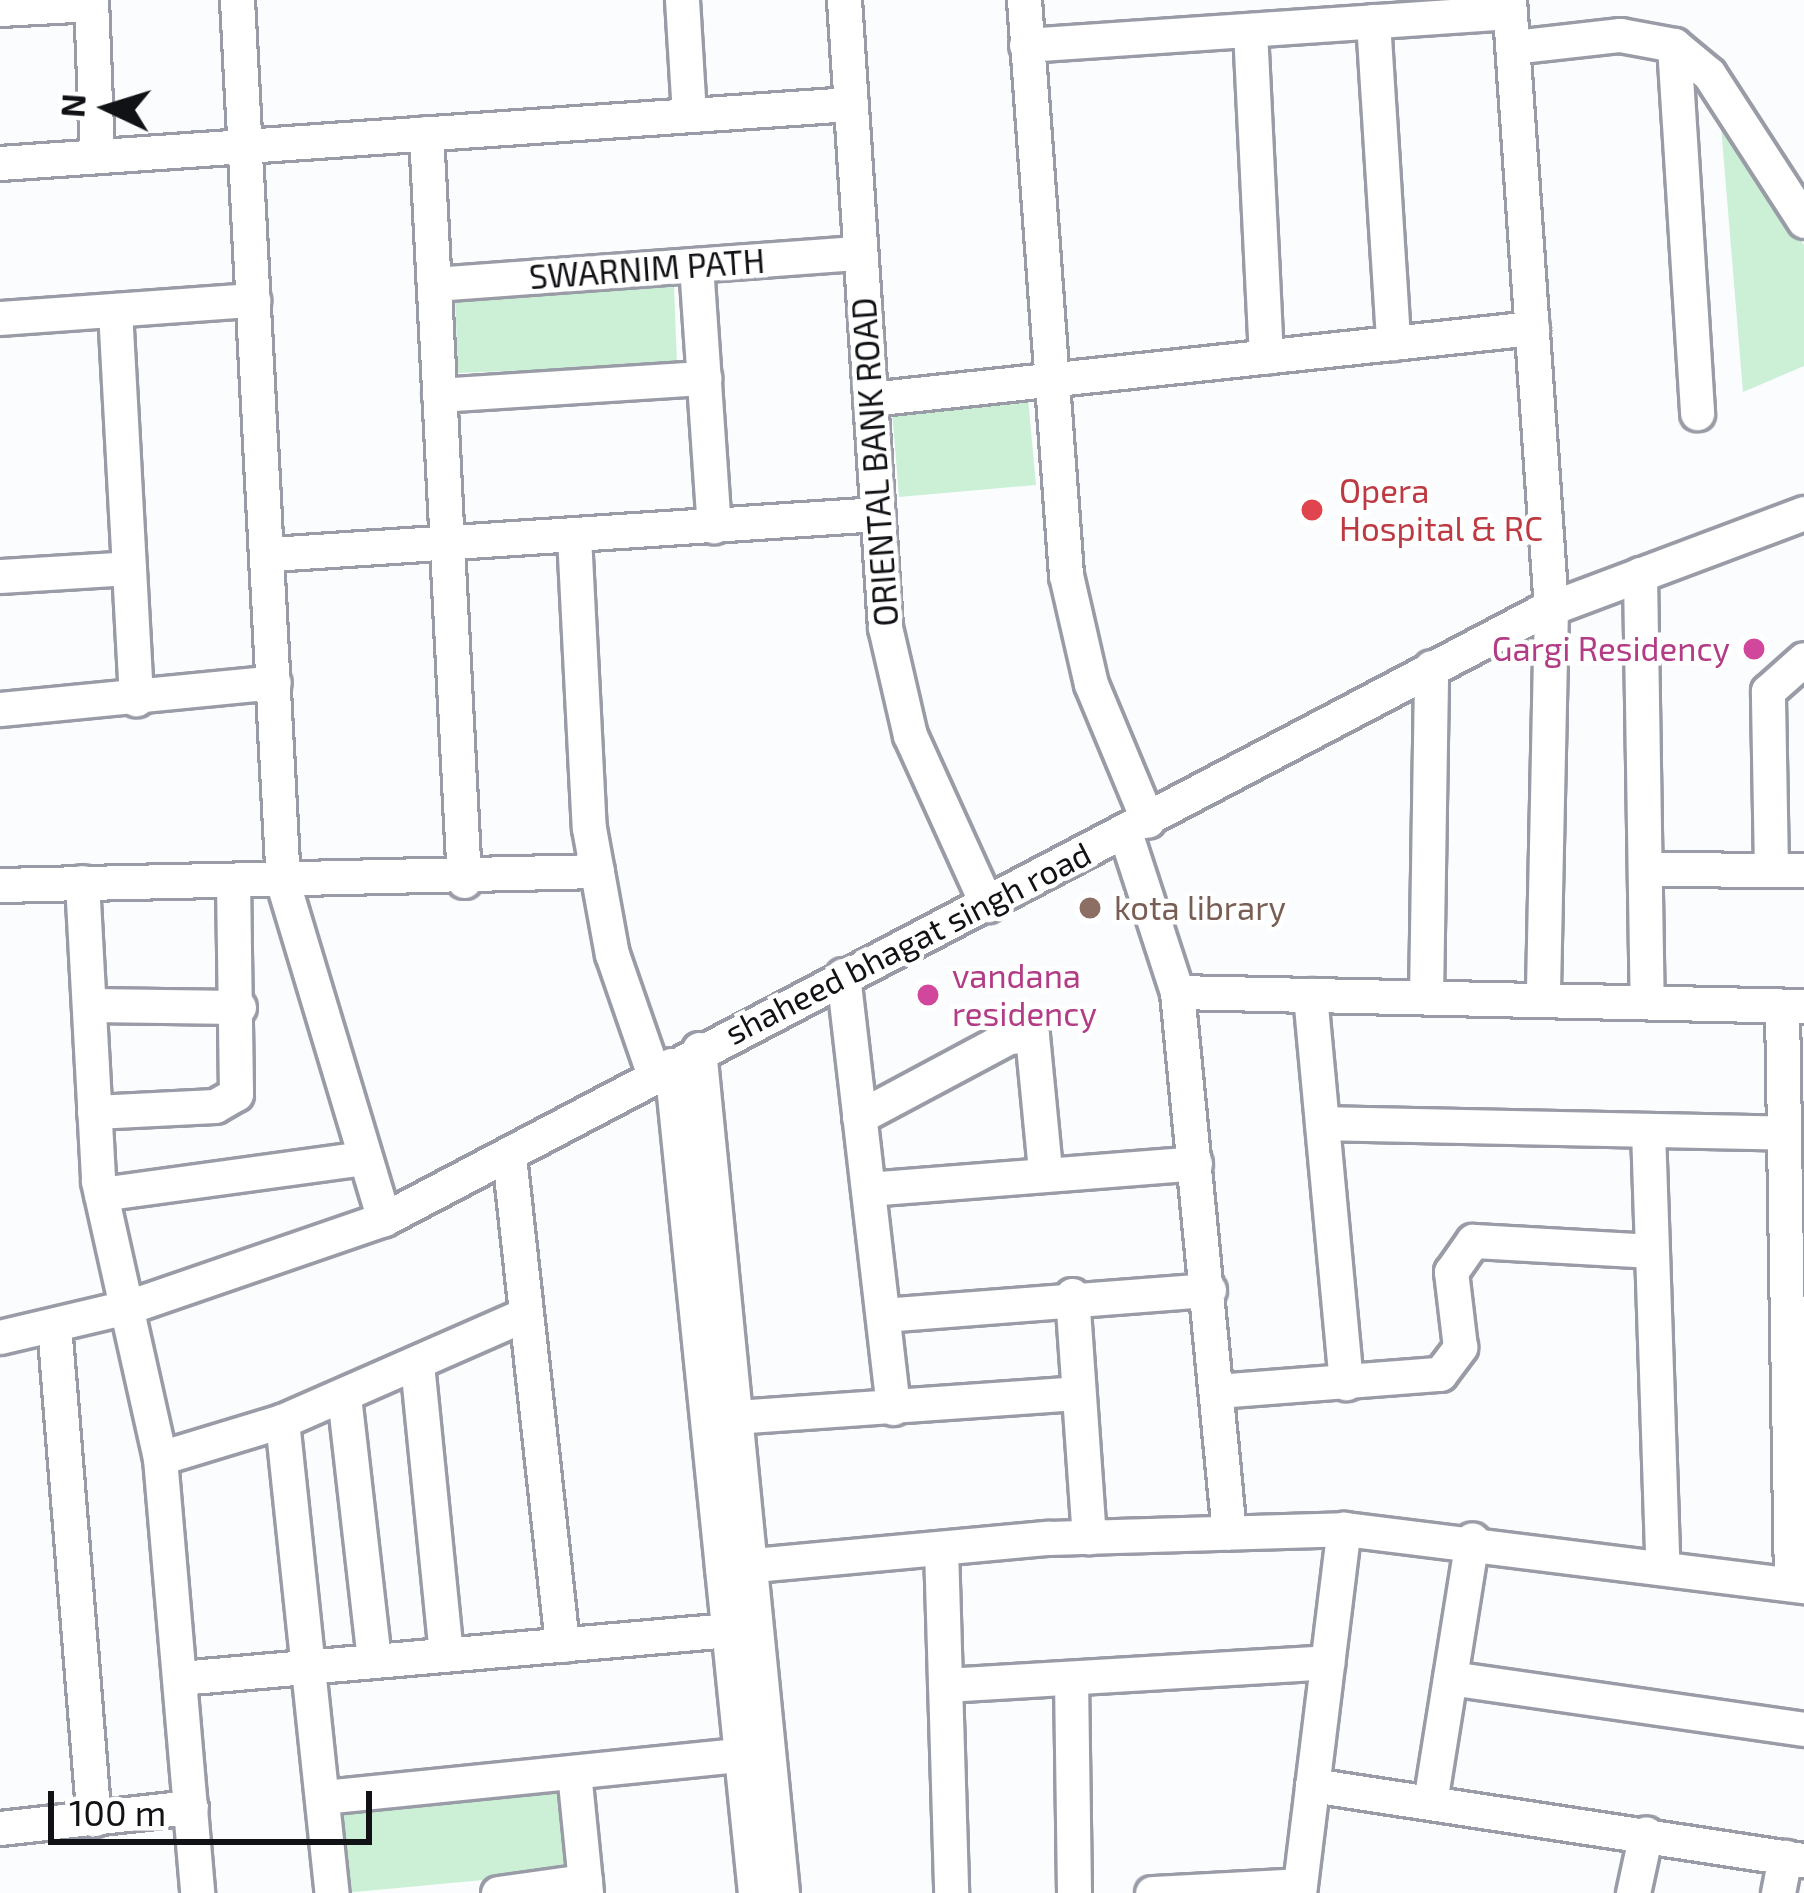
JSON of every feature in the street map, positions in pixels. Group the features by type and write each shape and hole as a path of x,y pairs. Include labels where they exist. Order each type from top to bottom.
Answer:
{"street":[{"path":"237,0 271,554 283,883 384,1219"},
{"path":"682,0 689,115"},
{"name":"ORIENTAL BANK ROAD","path":"844,0 885,627 910,735 988,904"},
{"path":"1024,0 1045,380 1086,662 1137,826 1177,992 1209,1290 1228,1533"},
{"path":"0,9 91,2 98,156"},
{"path":"1026,45 1373,21 1510,6 1551,608 1543,1000"},
{"path":"1373,21 1393,343"},
{"path":"1250,30 1266,357"},
{"path":"1513,47 1620,35 1674,45 1709,74 1804,220"},
{"path":"1674,45 1697,413"},
{"path":"0,163 851,104"},
{"path":"426,134 464,881"},
{"name":"SWARNIM PATH","path":"434,284 860,253"},
{"path":"696,265 714,526"},
{"path":"0,318 253,300"},
{"path":"115,310 136,699"},
{"path":"870,399 1532,328"},
{"path":"440,395 704,378"},
{"name":"shaheed bhagat singh road","path":"0,1337 131,1306 384,1219 1431,667 1551,608 1804,513"},
{"path":"271,554 878,514"},
{"path":"574,536 597,872 675,1063 735,1417 736,1566 729,1630 755,1893"},
{"path":"0,575 129,568"},
{"path":"1640,574 1647,1000"},
{"path":"1647,869 1787,870 1787,748 1768,691 1804,658"},
{"path":"1426,998 1431,667"},
{"path":"0,709 274,682"},
{"path":"0,885 464,881 597,872"},
{"path":"82,882 101,1194 131,1306 160,1458 197,1893"},
{"path":"94,1112 229,1102 240,1083 232,884"},
{"path":"843,975 893,1408"},
{"path":"736,1566 1089,1537 1344,1529 1472,1539 1798,1585 1784,1133 1793,1006 1177,992"},
{"path":"1310,994 1346,1383"},
{"path":"89,1006 239,1007"},
{"path":"859,1117 1009,1036 1032,1035 1045,1170"},
{"path":"675,1063 736,1566 782,1893"},
{"path":"1322,1123 1784,1133"},
{"path":"1648,1130 1662,1563"},
{"path":"509,1156 562,1645"},
{"path":"101,1194 365,1158"},
{"path":"868,1189 1045,1170 1195,1163"},
{"path":"1217,1391 1346,1383 1454,1366 1458,1247 1649,1251"},
{"path":"883,1315 1072,1294 1209,1290"},
{"path":"1072,1294 1089,1537"},
{"path":"160,1458 282,1421 524,1315"},
{"path":"54,1324 94,1819"},
{"path":"417,1364 446,1653"},
{"path":"735,1417 1078,1393"},
{"path":"344,1396 374,1658"},
{"path":"282,1421 312,1666 332,1893"},
{"path":"1152,1893 1299,1889 1344,1529"},
{"path":"1430,1802 1472,1539"},
{"path":"941,1548 951,1893"},
{"path":"180,1678 729,1630"},
{"path":"945,1685 1327,1662"},
{"path":"1071,1678 1074,1893"},
{"path":"1450,1678 1804,1730"},
{"path":"324,1797 741,1755"},
{"path":"498,1893 586,1887 574,1772"},
{"path":"1312,1785 1794,1858 1778,1893"},
{"path":"0,1828 191,1807"},
{"path":"1633,1893 1646,1833"}],"green space":[{"path":"1720,114 1804,245 1804,366 1743,392"},
{"path":"674,287 677,364 458,373 455,296"},
{"path":"1028,398 1036,485 899,497 892,410"},
{"path":"558,1787 570,1872 344,1893 335,1809"}],"place":[{"name":"Opera Hospital & RC","path":"1312,510"},
{"name":"Gargi Residency","path":"1754,649"},
{"name":"kota library","path":"1090,908"},
{"name":"vandana residency","path":"928,995"}]}
